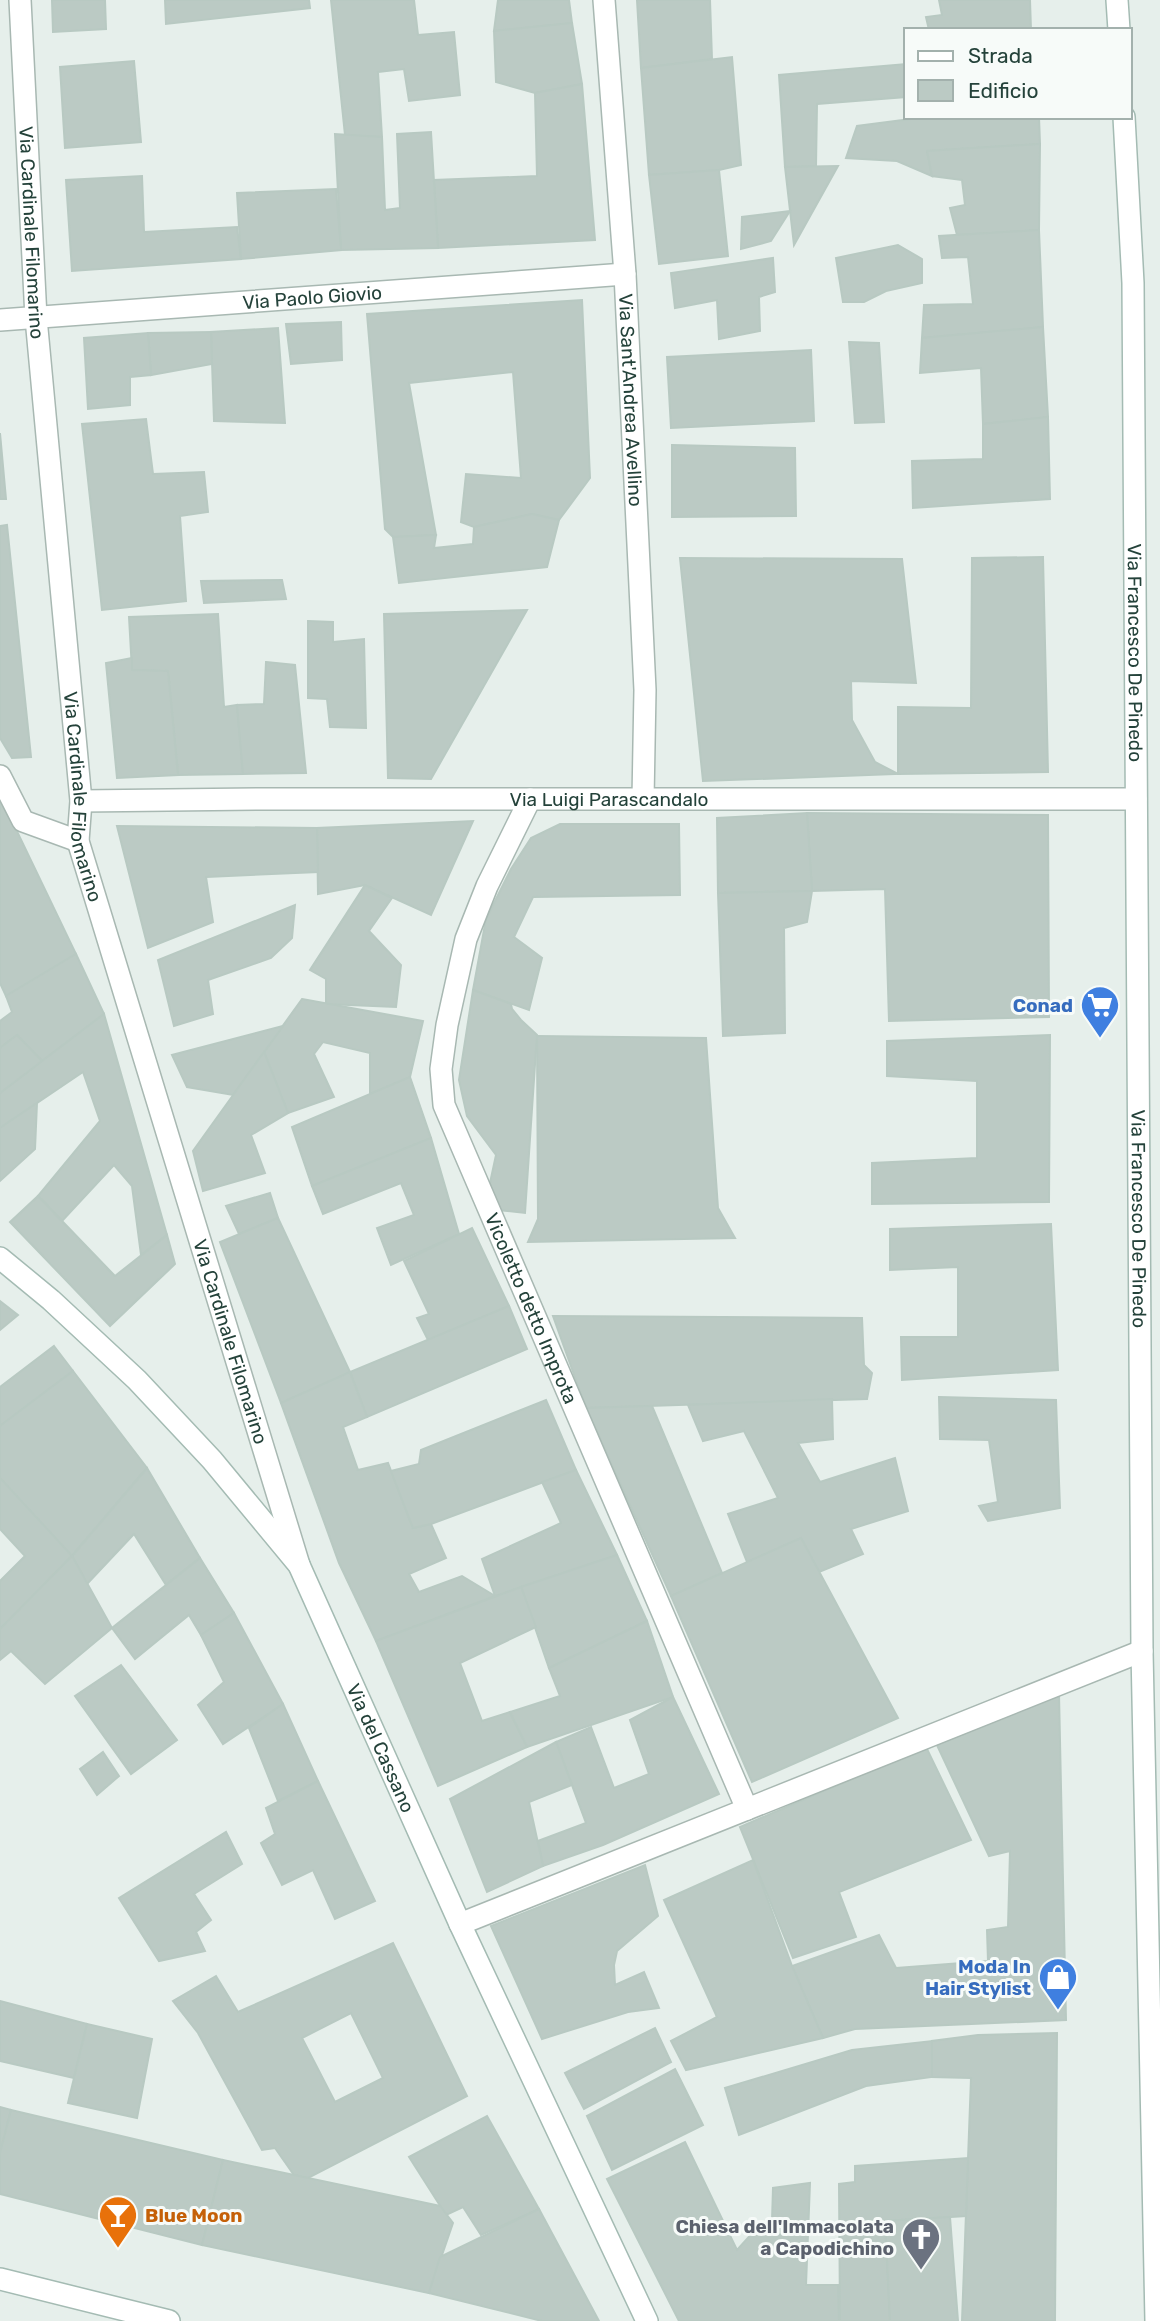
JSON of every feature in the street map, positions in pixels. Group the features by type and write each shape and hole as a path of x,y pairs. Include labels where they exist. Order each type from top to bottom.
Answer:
{"street":[{"name":"Via Cardinale Filomarino","path":"20,0 36,318 81,801 78,841 299,1565"},
{"name":"Via Sant'Andrea Avellino","path":"604,0 625,274 645,690 643,799"},
{"path":"1117,0 1119,28"},
{"name":"Via Francesco De Pinedo","path":"1124,119 1133,283 1142,1651 1156,2321"},
{"name":"Via Paolo Giovio","path":"0,320 625,274"},
{"path":"0,776 23,821 78,841"},
{"name":"Vicoletto detto Improta","path":"530,799 487,886 466,939 447,1025 441,1069 444,1105 747,1809"},
{"name":"Via Luigi Parascandalo","path":"81,801 1136,799"},
{"name":"Via del Cassano","path":"0,1258 51,1300 137,1380 212,1460 299,1565 460,1924 647,2321"},
{"path":"460,1924 1142,1651"},
{"path":"0,2279 169,2321"}],"building":[{"path":"52,0 105,0 106,29 53,32"},
{"path":"165,0 309,0 310,8 166,24"},
{"path":"331,0 414,0 418,35 454,32 460,95 409,101 404,69 378,72 382,137 345,135"},
{"path":"498,0 569,0 572,23 494,31"},
{"path":"637,0 710,0 712,59 641,68"},
{"path":"939,0 1030,0 1031,28 929,28 926,17 942,15"},
{"path":"572,23 582,84 535,93 496,82 494,31"},
{"path":"732,57 741,165 719,170 649,175 641,68"},
{"path":"134,61 141,142 65,148 60,67"},
{"path":"904,64 904,97 817,104 816,166 785,167 779,75"},
{"path":"582,84 595,240 438,248 434,180 537,176 535,93"},
{"path":"911,119 1039,119 1040,144 927,151 932,176 897,161 846,158 857,126"},
{"path":"431,132 438,248 341,250 335,134 382,137 385,210 400,208 397,134"},
{"path":"1040,144 1039,230 957,235 950,208 965,205 962,180 932,176 927,151"},
{"path":"838,166 794,245 785,167"},
{"path":"719,170 728,256 659,264 649,175"},
{"path":"142,176 144,232 237,227 241,259 72,271 66,180"},
{"path":"336,189 341,250 241,259 237,193"},
{"path":"790,211 771,241 741,249 742,217"},
{"path":"1039,230 1043,327 922,338 924,305 973,304 968,257 942,258 939,236"},
{"path":"898,245 922,259 922,283 886,291 864,302 843,302 836,258"},
{"path":"773,258 775,292 759,297 760,331 719,339 717,300 675,308 671,273"},
{"path":"582,300 590,478 559,520 532,514 474,527 461,522 466,474 521,478 513,372 409,383 436,535 393,537 385,529 367,314"},
{"path":"341,322 342,360 291,364 286,324"},
{"path":"1043,327 1048,417 983,424 981,368 920,373 922,338"},
{"path":"278,328 285,423 214,421 211,332"},
{"path":"211,332 212,364 151,375 148,333"},
{"path":"148,333 151,375 130,377 130,405 88,409 84,338"},
{"path":"849,342 879,343 884,422 855,423"},
{"path":"811,350 814,421 671,428 667,357"},
{"path":"1048,417 1050,499 913,508 912,461 983,459 983,424"},
{"path":"146,419 153,474 204,472 208,512 180,516 186,601 102,610 82,424"},
{"path":"0,433 6,499 0,499"},
{"path":"672,445 795,448 796,516 672,517"},
{"path":"532,514 559,520 547,567 399,583 393,537 436,535 434,548 473,544 474,527"},
{"path":"7,525 31,757 12,758 0,738 0,526"},
{"path":"1043,557 1048,772 898,774 898,707 971,708 972,558"},
{"path":"680,558 902,559 916,683 851,681 852,720 875,762 898,774 703,781"},
{"path":"282,580 286,599 204,603 201,581"},
{"path":"527,610 431,779 388,778 384,614"},
{"path":"218,614 224,707 237,705 243,774 178,775 168,671 132,670 129,617"},
{"path":"308,621 333,622 333,642 364,639 366,728 330,727 327,699 308,698"},
{"path":"132,658 132,670 168,671 178,775 117,778 106,663"},
{"path":"266,662 295,665 306,773 243,774 237,705 264,704"},
{"path":"0,796 76,954 6,996 0,983"},
{"path":"807,813 1048,815 1049,1017 889,1021 885,889 812,891"},
{"path":"807,813 812,891 718,893 717,818"},
{"path":"473,821 431,915 365,885 318,894 317,828"},
{"path":"560,824 679,824 680,895 533,897 514,937 542,958 529,1010 473,990 486,919 511,869 531,838"},
{"path":"117,826 317,828 318,872 206,877 213,922 148,948"},
{"path":"365,885 392,898 369,931 401,965 396,1007 326,1004 326,979 310,970"},
{"path":"812,891 807,922 784,928 785,1033 723,1036 718,893"},
{"path":"295,905 292,938 271,958 208,980 213,1014 174,1026 158,960"},
{"path":"76,954 104,1014 42,1061 17,1035 0,1048 0,1021 12,1012 6,996"},
{"path":"473,990 511,1004 521,1020 537,1035 525,1213 498,1210 490,1183 496,1155 467,1116 459,1080"},
{"path":"302,999 423,1021 410,1077 370,1094 370,1053 323,1042 314,1054 334,1097 288,1113 264,1052"},
{"path":"104,1014 167,1235 141,1255 132,1186 114,1165 62,1221 38,1196 100,1121 83,1072 0,1128 0,1093"},
{"path":"283,1026 233,1095 187,1087 172,1055"},
{"path":"17,1035 42,1061 0,1093 0,1048"},
{"path":"1050,1035 1049,1202 872,1204 872,1163 977,1158 977,1081 887,1076 887,1041"},
{"path":"537,1036 706,1038 718,1208 735,1238 528,1242 538,1219"},
{"path":"264,1052 288,1113 251,1135 265,1173 203,1191 193,1151"},
{"path":"410,1077 431,1138 312,1186 292,1127"},
{"path":"37,1103 35,1149 0,1181 0,1128"},
{"path":"431,1138 459,1234 391,1265 377,1228 414,1215 401,1183 323,1214 312,1186"},
{"path":"270,1193 278,1218 239,1234 226,1206"},
{"path":"38,1196 115,1276 167,1235 175,1264 110,1326 10,1222"},
{"path":"278,1218 350,1372 281,1403 220,1242"},
{"path":"1051,1224 1058,1370 902,1380 901,1337 958,1337 958,1267 890,1270 890,1229"},
{"path":"472,1228 509,1306 428,1340 417,1318 429,1314 404,1261"},
{"path":"0,1301 18,1315 0,1330"},
{"path":"509,1306 527,1349 367,1417 350,1372"},
{"path":"553,1316 862,1318 864,1365 872,1373 867,1399 586,1408"},
{"path":"54,1346 73,1371 0,1426 0,1387"},
{"path":"73,1371 147,1468 72,1556 0,1478 0,1426"},
{"path":"350,1372 367,1417 343,1427 358,1470 388,1463 413,1528 431,1524 446,1558 409,1574 419,1592 462,1576 495,1596 376,1641 339,1563 281,1403"},
{"path":"939,1397 1056,1400 1060,1508 988,1521 979,1506 998,1502 989,1440 940,1439"},
{"path":"832,1399 833,1439 798,1443 820,1482 895,1458 908,1511 851,1529 863,1554 819,1572 801,1538 747,1562 728,1514 778,1498 744,1431 703,1441 688,1405"},
{"path":"546,1400 576,1470 431,1524 413,1528 391,1471 419,1464 421,1450"},
{"path":"652,1406 722,1573 671,1596 586,1408"},
{"path":"147,1468 200,1558 166,1585 134,1534 87,1584 72,1556"},
{"path":"576,1470 617,1555 495,1596 482,1559 561,1523 542,1482"},
{"path":"0,1478 72,1556 0,1629 0,1581 25,1556 0,1529"},
{"path":"801,1538 898,1718 752,1782 671,1596"},
{"path":"617,1555 647,1621 549,1668 521,1587"},
{"path":"72,1556 112,1628 45,1684 11,1651 0,1660 0,1629"},
{"path":"200,1558 234,1613 201,1635 189,1615 135,1659 112,1628"},
{"path":"521,1587 536,1627 460,1663 482,1721 510,1712 527,1747 438,1786 376,1641"},
{"path":"234,1613 283,1704 223,1744 198,1705 224,1682 201,1635"},
{"path":"647,1621 673,1697 527,1747 510,1712 560,1696 549,1668"},
{"path":"121,1665 177,1740 131,1774 75,1696"},
{"path":"1059,1694 1066,2020 855,2029 823,2038 792,1966 879,1935 896,1968 988,1961 987,1930 1008,1927 1010,1851 989,1856 936,1743"},
{"path":"673,1697 719,1794 603,1845 543,1866 538,1841 586,1823 556,1742 591,1727 614,1788 649,1774 630,1720"},
{"path":"283,1704 318,1781 278,1801 249,1728"},
{"path":"556,1742 572,1785 529,1802 543,1866 487,1892 450,1799"},
{"path":"926,1747 971,1840 839,1892 856,1937 793,1958 740,1827"},
{"path":"103,1752 119,1776 97,1795 80,1769"},
{"path":"318,1781 375,1901 335,1919 313,1870 282,1885 261,1843 275,1834 266,1808"},
{"path":"226,1832 242,1864 194,1894 211,1920 196,1932 205,1951 159,1961 119,1898"},
{"path":"753,1860 792,1966 823,2038 686,2070 671,2041 717,2017 664,1900"},
{"path":"645,1865 658,1916 617,1951 614,1965 615,1985 644,1972 659,2008 628,2012 542,2039 491,1926"},
{"path":"393,1943 467,2096 308,2178 294,2175 275,2148 262,2150 198,2033 173,2001 216,1976 238,2012","holes":["351,2013 383,2078 335,2102 302,2038"]},
{"path":"0,2001 87,2024 74,2078 0,2061"},
{"path":"87,2024 152,2039 137,2118 68,2103"},
{"path":"655,2028 671,2062 584,2109 565,2073"},
{"path":"1057,2033 1055,2321 962,2321 971,2078 932,2077 932,2041 978,2035"},
{"path":"932,2041 932,2077 866,2086 739,2135 725,2088 852,2050"},
{"path":"675,2069 703,2125 612,2170 587,2116"},
{"path":"0,2107 11,2110 0,2153"},
{"path":"11,2110 223,2160 202,2245 0,2194 0,2153"},
{"path":"487,2116 539,2209 481,2235 463,2207 446,2215 409,2157"},
{"path":"685,2142 737,2250 755,2230 772,2221 773,2188 810,2183 806,2285 838,2285 839,2321 679,2321 607,2179"},
{"path":"968,2158 966,2216 885,2221 890,2321 840,2321 839,2184 855,2182 855,2166"},
{"path":"223,2160 440,2206 453,2223 429,2293 202,2245"},
{"path":"539,2209 599,2321 542,2321 429,2293 440,2257"},
{"name":"Chiesa dell'Immacolata a Capodichino","path":"950,2217 958,2321 890,2321 885,2221"}],"place":[{"name":"Conad","path":"1100,1039"},
{"name":"Moda In Hair Stylist","path":"1058,2011"},
{"name":"Blue Moon","path":"118,2249"},
{"name":"Chiesa dell'Immacolata a Capodichino","path":"921,2271"}]}
